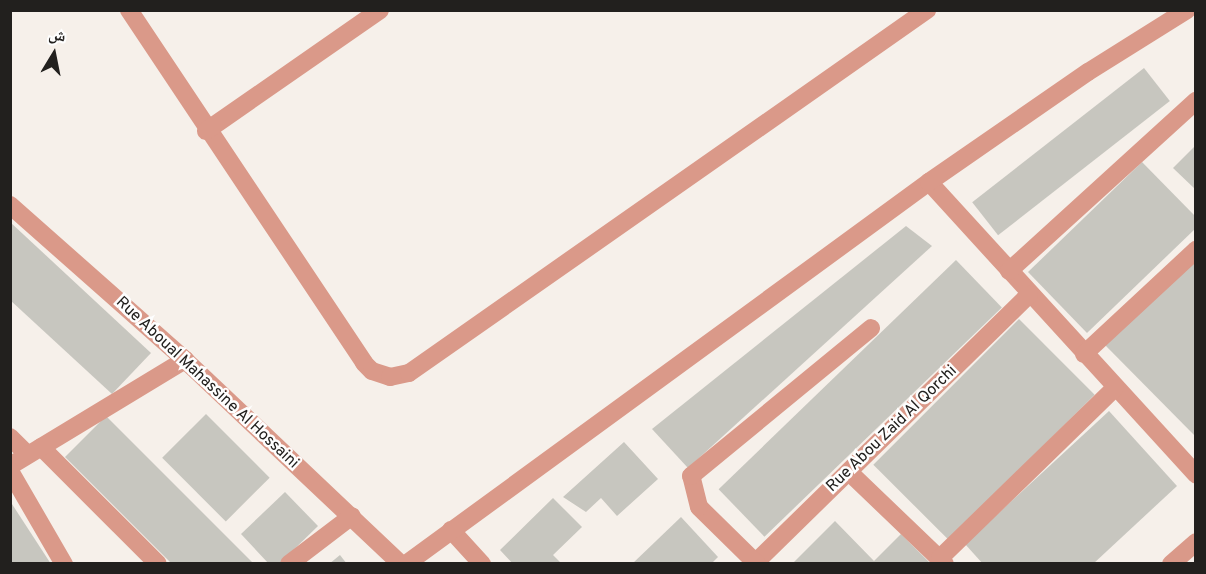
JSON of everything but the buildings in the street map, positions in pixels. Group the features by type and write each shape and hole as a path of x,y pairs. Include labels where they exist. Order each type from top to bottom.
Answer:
{"street":[{"path":"129,10 206,131 364,363 381,375 400,376 927,10"},
{"path":"206,131 380,10"},
{"path":"406,564 929,182 1088,72 1187,10"},
{"path":"1009,271 1196,101"},
{"path":"929,182 1029,295 1196,474"},
{"name":"Rue Aboual Mahassine Al Hossaini","path":"10,205 185,360 401,564"},
{"path":"1084,354 1196,250"},
{"name":"Rue Abou Zaid Al Qorchi","path":"756,563 1029,295"},
{"path":"756,563 699,507 691,476 871,328"},
{"path":"10,466 185,360"},
{"path":"849,472 942,561 1115,388"},
{"path":"10,437 35,451 158,564"},
{"path":"10,471 64,564"},
{"path":"289,564 351,516"},
{"path":"451,530 482,564"},
{"path":"1172,563 1196,542"}]}
